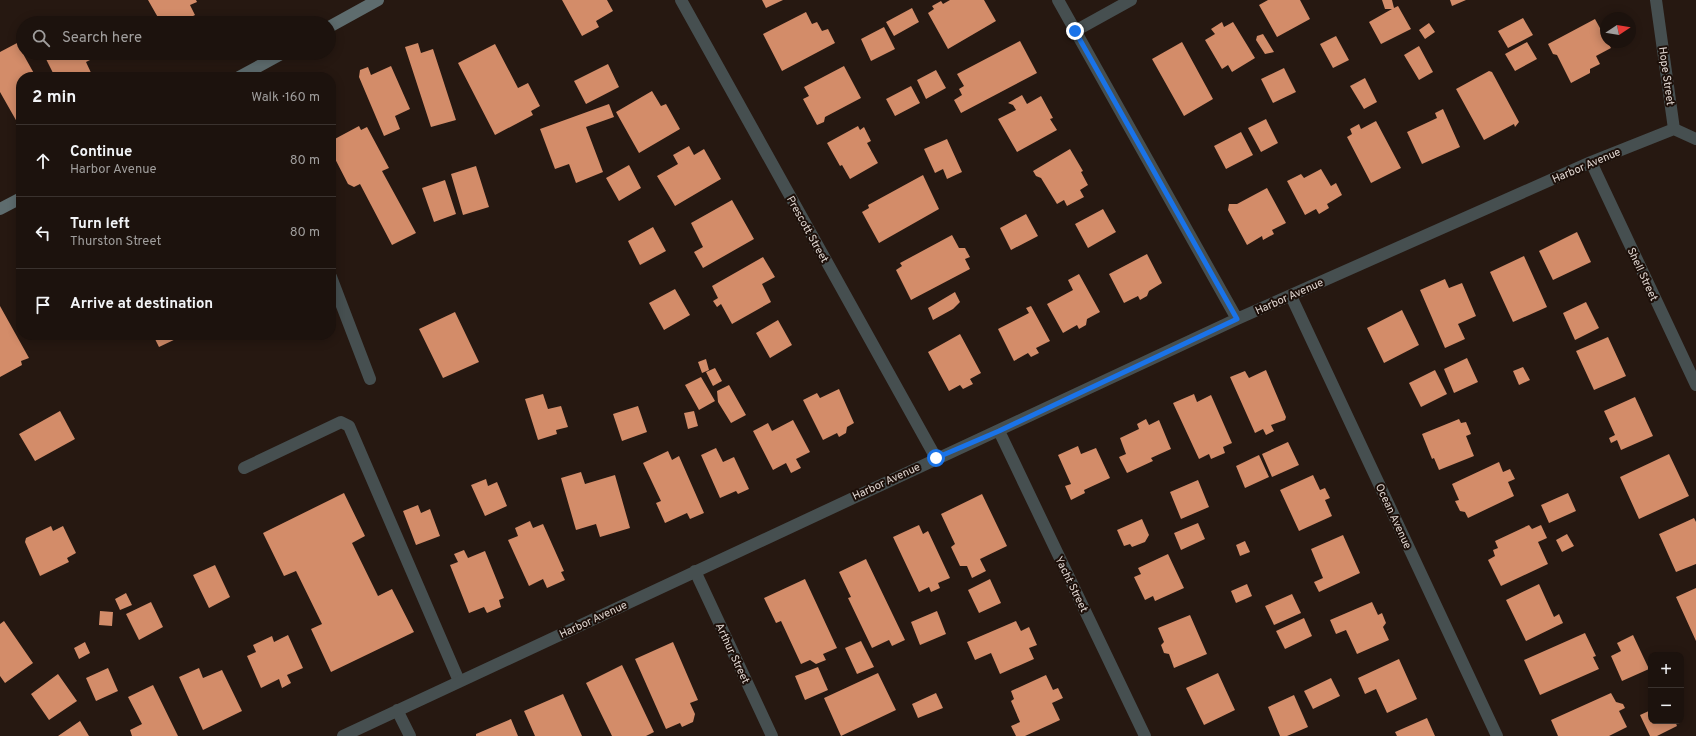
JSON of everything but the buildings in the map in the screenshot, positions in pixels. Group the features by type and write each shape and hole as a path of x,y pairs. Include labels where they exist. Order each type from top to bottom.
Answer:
{"street":[{"path":"336,23 378,0"},
{"name":"Prescott Street","path":"681,0 936,458"},
{"path":"1058,0 1237,319"},
{"path":"1075,31 1131,0"},
{"name":"Hope Street","path":"1656,0 1674,129"},
{"path":"249,72 270,60"},
{"path":"1674,129 1696,139"},
{"name":"Harbor Avenue","path":"343,736 936,458 999,431 1237,319 1591,162 1674,129"},
{"name":"Shell Street","path":"1591,162 1696,385"},
{"path":"0,209 16,201"},
{"path":"336,290 370,379"},
{"name":"Ocean Avenue","path":"1291,296 1496,736"},
{"path":"244,468 341,422 349,426 459,682"},
{"name":"Yacht Street","path":"999,431 1144,736"},
{"name":"Arthur Street","path":"695,571 772,736"},
{"path":"397,710 410,736"}],"route":[{"path":"936,458 999,431 1237,319 1075,31"}]}
